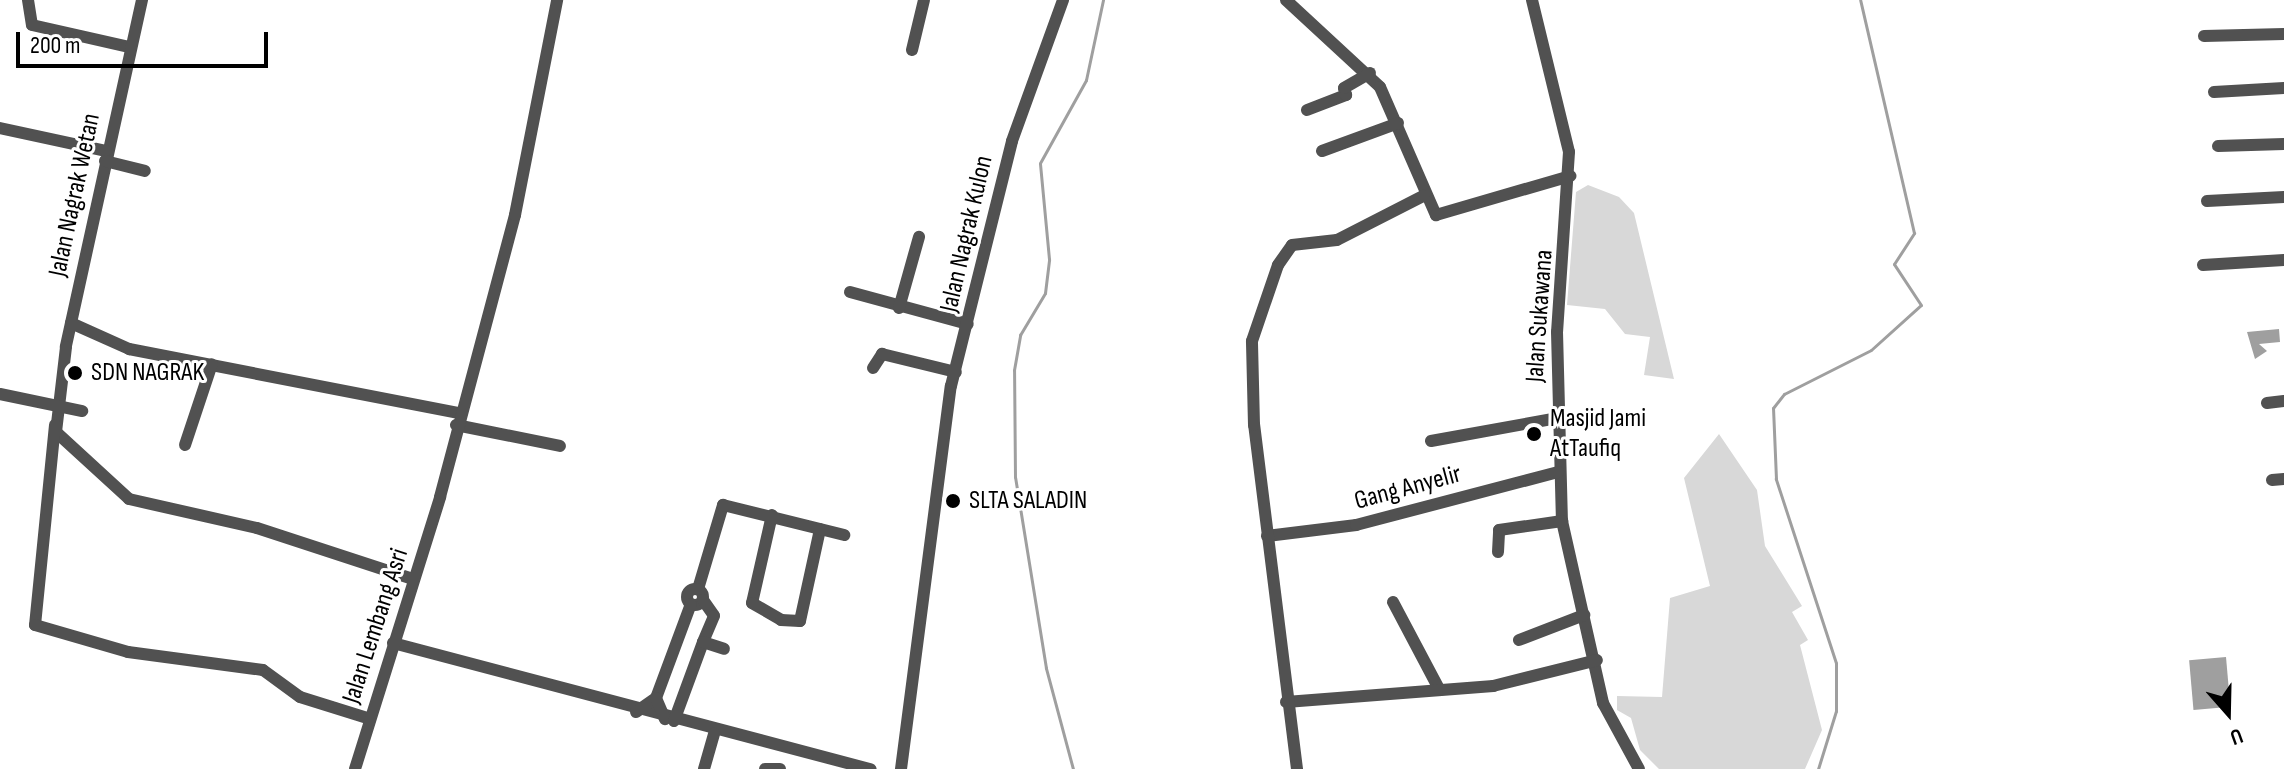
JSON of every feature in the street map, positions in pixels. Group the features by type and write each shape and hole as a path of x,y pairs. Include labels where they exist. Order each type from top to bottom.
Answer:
{"street":[{"path":"28,0 32,25 129,47"},
{"name":"Jalan Nagrak Wetan","path":"142,0 129,47 55,401 35,625 128,652 263,670 300,697 370,719"},
{"name":"Jalan Lembang Asri","path":"355,769 440,497 457,419 515,215 557,0"},
{"path":"912,50 924,0"},
{"name":"Jalan Nagrak Kulon","path":"901,769 934,485 956,372 1012,141 1063,0"},
{"path":"1286,0 1370,73 1398,123 1423,196 1437,215 1570,176"},
{"name":"Jalan Sukawana","path":"1532,0 1564,121 1570,176 1557,418 1562,521 1597,660 1607,714 1639,769"},
{"path":"2204,36 2284,34"},
{"path":"1307,110 1346,95 1344,88 1370,73"},
{"path":"2214,92 2284,88"},
{"path":"1322,151 1398,123"},
{"path":"0,128 106,156 145,171"},
{"path":"2218,146 2284,144"},
{"path":"1297,769 1267,536 1250,354 1278,265 1296,242 1337,240 1423,196"},
{"path":"2207,201 2284,197"},
{"path":"899,308 919,237"},
{"path":"2203,265 2284,260"},
{"path":"850,292 899,308 968,324"},
{"path":"71,323 120,346 457,419 560,446"},
{"path":"873,368 882,354 956,372"},
{"path":"185,445 212,364"},
{"path":"0,394 55,401 82,411"},
{"path":"2267,403 2284,401"},
{"path":"1431,441 1557,418"},
{"path":"55,425 64,443 129,499 257,528 413,579"},
{"name":"Gang Anyelir","path":"1267,536 1356,525 1558,472"},
{"path":"636,712 656,698 697,598 720,507 772,515 844,535"},
{"path":"772,515 752,603 781,620 800,621 820,529"},
{"path":"1498,552 1499,530 1562,521"},
{"path":"670,720 714,616 697,598"},
{"path":"1393,602 1438,687"},
{"path":"1519,640 1584,615"},
{"path":"703,642 724,649"},
{"path":"393,643 714,733 871,769"},
{"path":"1286,702 1438,687 1493,686 1597,660"},
{"path":"656,698 670,720"},
{"path":"704,769 714,733"},
{"path":"765,769 780,769"}],"shaded area":[{"path":"1588,185 1619,197 1634,213 1674,379 1644,375 1650,337 1625,334 1605,309 1567,305 1576,192"},
{"path":"2279,329 2280,342 2259,344 2267,351 2255,359 2247,332"},
{"path":"1719,434 1757,490 1765,546 1802,606 1792,612 1808,640 1800,645 1822,730 1805,769 1659,769 1640,750 1631,718 1617,710 1617,696 1662,697 1670,598 1710,586 1684,478"},
{"path":"2226,657 2230,707 2193,710 2189,660"}],"waterway":[{"path":"1073,769 1046,668 1015,477 1014,370 1020,335 1045,293 1049,259 1040,163 1086,80 1103,0"},
{"path":"1818,769 1836,711 1836,663 1776,479 1773,408 1784,394 1871,350 1921,305 1894,264 1914,233 1860,0"}],"place":[{"name":"SDN NAGRAK","path":"75,373"},
{"name":"Masjid Jami AtTaufiq","path":"1534,434"},
{"name":"SLTA SALADIN","path":"953,501"}]}
